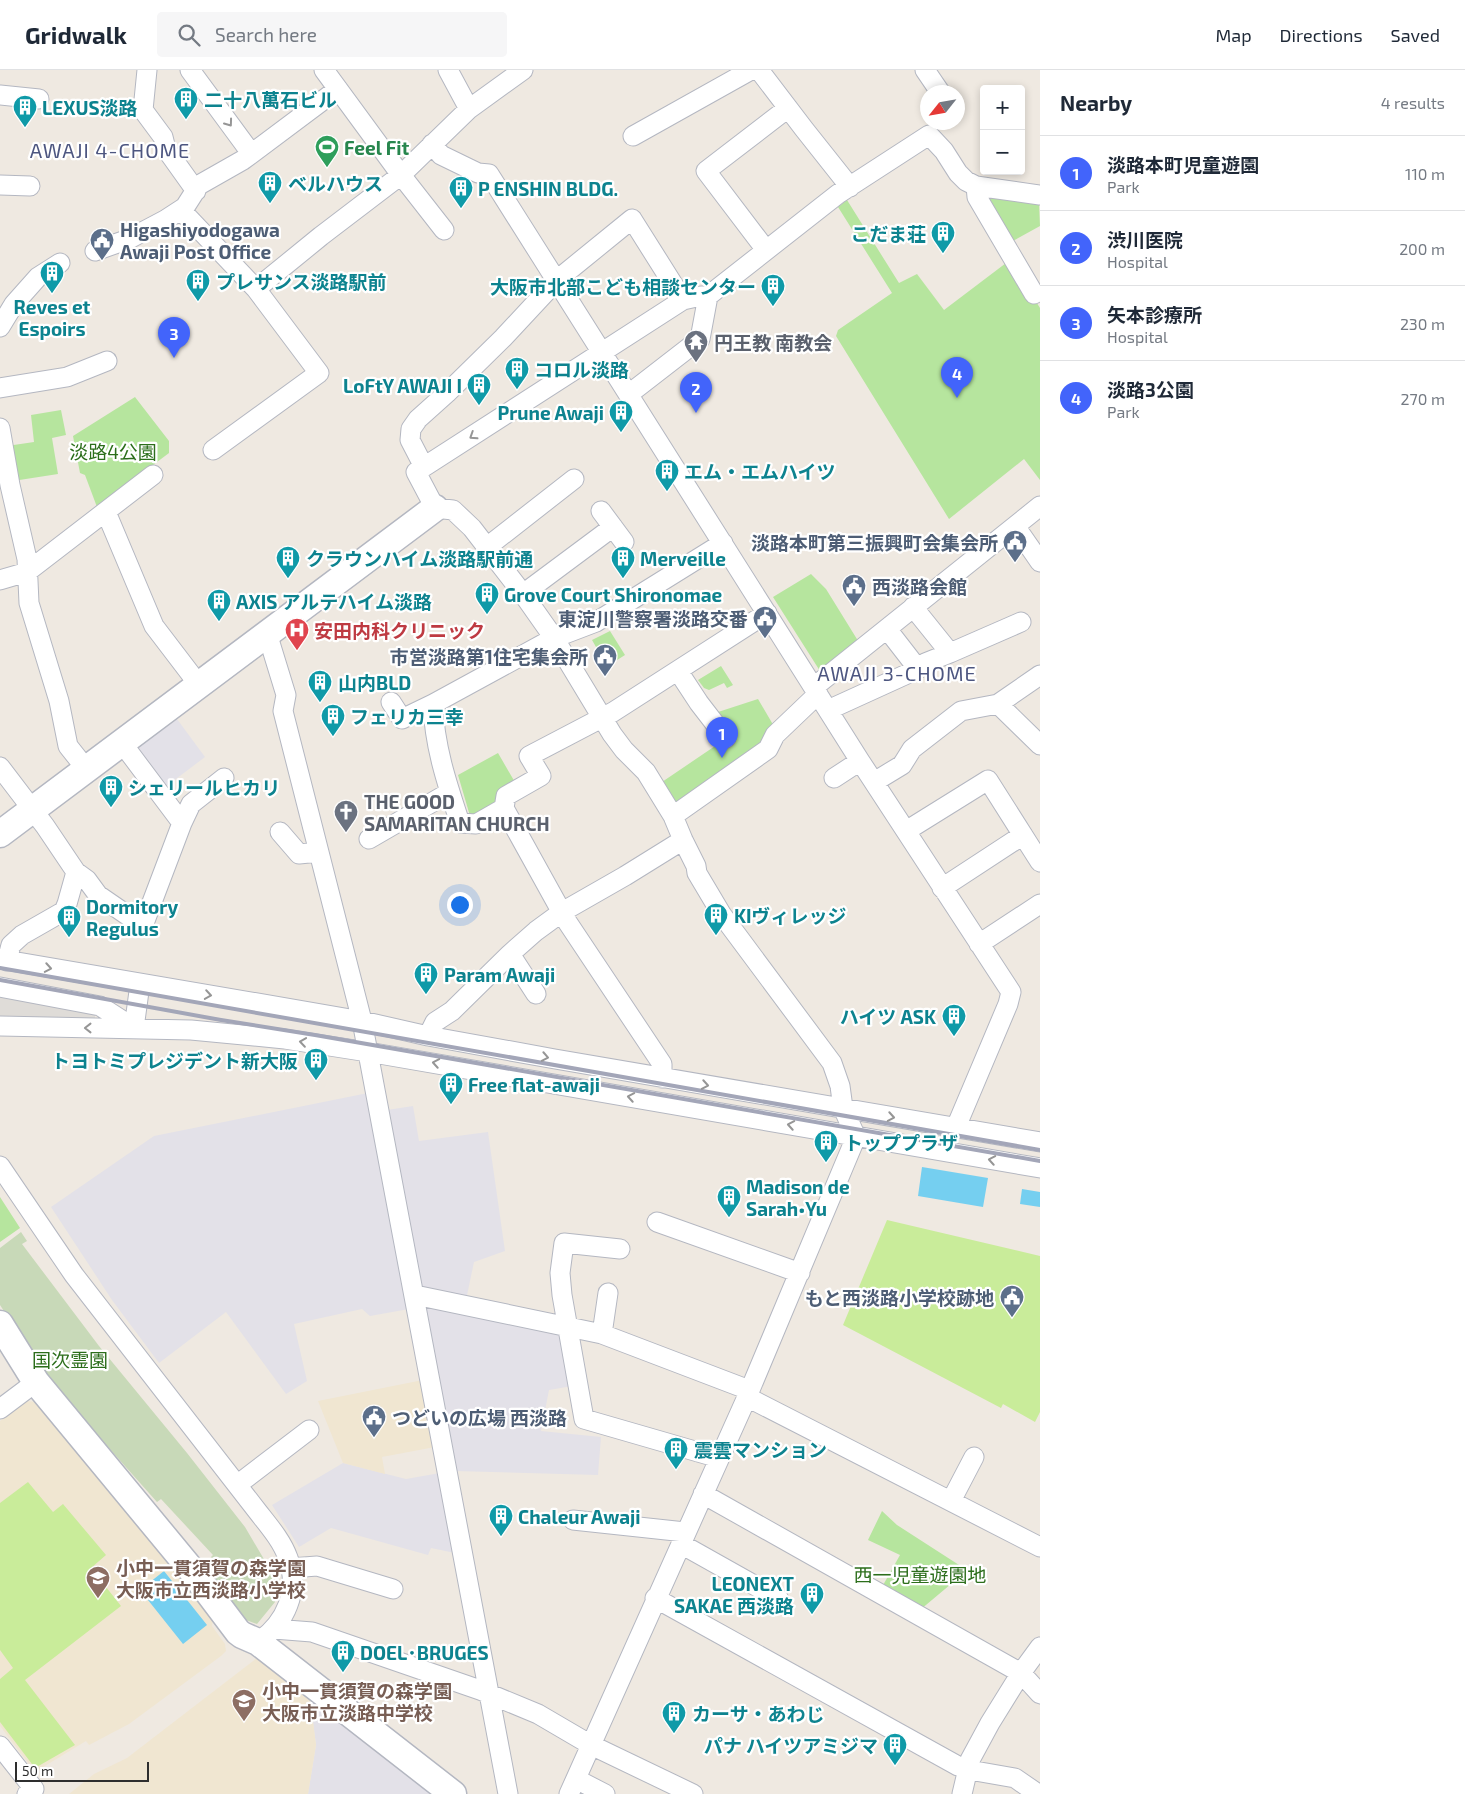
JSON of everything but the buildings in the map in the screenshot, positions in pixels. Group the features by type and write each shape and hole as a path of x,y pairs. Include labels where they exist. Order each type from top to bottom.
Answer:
{"street":[{"path":"147,70 143,110 163,137 166,149 196,190"},
{"path":"190,70 251,153"},
{"path":"324,70 444,230"},
{"path":"448,70 469,109"},
{"path":"256,288 401,175 469,109 523,70"},
{"path":"633,136 750,70"},
{"path":"759,70 850,187"},
{"path":"926,70 936,85"},
{"path":"95,252 129,239 181,210 200,185 244,160 338,89"},
{"path":"0,95 39,99"},
{"path":"766,250 706,170 788,108"},
{"path":"435,508 416,472 684,300 708,296 826,202 928,135 944,152 958,173 966,181 976,186 1040,195"},
{"path":"432,144 441,155 478,173 490,174 874,782 1011,992 1008,1004 959,1120 963,1129 964,1155"},
{"path":"0,186 30,186"},
{"path":"976,186 977,197 1034,294"},
{"path":"181,210 256,288 319,373 212,450"},
{"path":"424,467 410,440 411,429 418,419 503,338 557,280 632,219 684,300"},
{"path":"0,327 14,304 38,277 60,263"},
{"path":"629,394 700,339 708,296"},
{"path":"0,388 67,377 108,361"},
{"path":"0,428 10,485 27,559 29,603 59,701 68,746 87,770"},
{"path":"0,580 27,572 153,475"},
{"path":"487,547 574,479"},
{"path":"674,816 768,749 774,735 820,697 887,629 1040,506"},
{"path":"0,834 435,508 453,510 472,528 523,594 554,638 624,750 646,772 674,816 696,866 697,873 722,915 832,1063 840,1086 843,1108 856,1137 748,1394 572,1786 605,1794"},
{"path":"601,511 624,542"},
{"path":"106,512 154,626 199,685"},
{"path":"523,594 613,526"},
{"path":"1015,526 1040,562"},
{"path":"391,702 402,719 554,638 596,622 723,543"},
{"path":"913,607 950,653"},
{"path":"662,1078 662,1064 566,920 504,808 506,796 541,776 529,756 650,690 767,613"},
{"path":"925,663 1021,622"},
{"path":"820,697 918,669 887,629"},
{"path":"267,633 286,695 283,711 362,1021 508,1794"},
{"path":"678,671 699,703 726,738"},
{"path":"874,782 902,765 912,749 960,710 998,704 1040,675"},
{"path":"433,704 437,745 460,823 476,824 504,808"},
{"path":"998,704 1040,745"},
{"path":"122,743 182,823"},
{"path":"834,778 860,760"},
{"path":"0,767 76,872 87,880 98,895 143,926 191,804 224,778"},
{"path":"906,831 988,780 1040,862"},
{"path":"370,839 450,792"},
{"path":"280,832 299,854 319,852"},
{"path":"942,888 1023,835"},
{"path":"428,1036 436,1022 455,1009 536,931 562,912 683,840"},
{"path":"76,872 68,904 64,910 22,935 10,945 3,960 362,1021 428,1036 662,1078 1040,1142"},
{"path":"979,944 1040,904"},
{"path":"510,954 536,994"},
{"path":"134,1028 140,984"},
{"path":"0,987 100,1006 134,1028"},
{"path":"0,1026 191,1030 269,1038 368,1052 1040,1168"},
{"path":"503,1075 507,1050"},
{"path":"0,1166 74,1275 237,1485 288,1556 293,1582 291,1597 283,1617 266,1636"},
{"path":"657,1222 800,1273"},
{"path":"620,1250 564,1243 560,1272 562,1295 584,1419 719,1458"},
{"path":"602,1334 608,1293"},
{"path":"415,1295 602,1334 748,1394 1040,1547"},
{"path":"0,1324 36,1382 189,1567 242,1636 312,1632 490,1694 538,1714 591,1745 694,1794"},
{"path":"0,1410 36,1382"},
{"path":"237,1485 308,1430"},
{"path":"951,1501 974,1457"},
{"path":"703,1494 1021,1673 1040,1694"},
{"path":"573,1520 683,1538 779,1599"},
{"path":"291,1568 317,1566 394,1589"},
{"path":"656,1598 958,1766 968,1770 1015,1778 1038,1794"},
{"path":"266,1636 453,1794"},
{"path":"962,1794 970,1760 990,1723 1021,1673 1040,1647"},
{"path":"0,1746 34,1789 27,1794"}],"shaded area":[{"path":"177,719 205,757 164,788 137,754 138,748"},
{"path":"0,996 95,1013 95,1018 87,1021 0,1018"},
{"path":"368,1093 409,1309 370,1316 362,1309 294,1324 307,1381 286,1394 226,1312 159,1363 112,1300 51,1207 154,1136"},
{"path":"413,1106 419,1141 488,1132 505,1251 474,1262 466,1300 421,1287 387,1110"},
{"path":"430,1304 562,1333 572,1386 549,1390 541,1431 601,1437 598,1475 455,1471 426,1307"},
{"path":"423,1380 435,1447 382,1457 385,1474 343,1463 318,1401"},
{"name":"小中一貫須賀の森学園 大阪市立西淡路小学校","path":"26,1401 37,1402 180,1577 213,1620 212,1626 225,1644 226,1651 129,1724 89,1745 86,1741 35,1772 0,1726 0,1421"},
{"path":"343,1463 406,1479 440,1473 455,1553 431,1548 428,1555 331,1528 299,1547 272,1505"},
{"name":"小中一貫須賀の森学園 大阪市立淡路中学校","path":"257,1658 310,1698 316,1745 308,1794 69,1794 94,1774 127,1758"},
{"path":"310,1698 434,1794 308,1794 316,1745"}],"green space":[{"path":"988,198 1039,203 1040,226 1011,242"},
{"path":"847,200 899,283 917,274 944,310 1010,260 1040,308 1040,480 1024,459 949,519 836,336 838,330 892,293 838,207"},
{"name":"淡路4公園","path":"135,397 169,441 169,453 97,507 85,475 80,473 73,436"},
{"path":"61,410 66,435 52,438 58,474 13,481 7,446 34,442 31,415"},
{"path":"811,574 826,589 860,644 820,671 773,597"},
{"path":"610,631 625,655 614,662 606,650 600,654 592,640"},
{"path":"721,666 733,685 727,688 724,683 709,690 704,688 698,680"},
{"path":"758,699 775,728 768,743 675,805 662,782 721,742 715,713"},
{"path":"498,753 516,784 496,804 476,818 470,816 458,775"},
{"path":"0,1197 20,1228 0,1242"},
{"path":"887,1220 1040,1256 1040,1412 1035,1422 1003,1404 1001,1408 843,1325"},
{"name":"国次霊園","path":"21,1232 27,1241 22,1244 99,1346 245,1527 278,1583 275,1602 257,1624 238,1617 211,1579 217,1575 211,1557 213,1555 161,1499 157,1502 50,1382 0,1305 0,1248"},
{"path":"28,1482 53,1512 63,1504 106,1555 91,1568 121,1606 25,1680 75,1745 35,1768 0,1722 0,1679 13,1668 0,1650 0,1503"},
{"name":"西一児童遊園地","path":"882,1511 897,1525 973,1574 951,1584 920,1610 882,1587 900,1555 868,1540"}],"water":[{"path":"922,1167 988,1178 983,1207 918,1196"},
{"path":"1022,1189 1040,1192 1040,1207 1020,1204"},
{"path":"164,1571 207,1625 183,1644 140,1590"}],"railway":[{"path":"0,968 1040,1150"},
{"path":"0,980 221,1020 1040,1161"}],"place":[{"name":"二十八萬石ビル","path":"186,120"},
{"name":"LEXUS淡路","path":"25,128"},
{"name":"Feel Fit","path":"327,168"},
{"name":"ベルハウス","path":"270,204"},
{"name":"P ENSHIN BLDG.","path":"461,209"},
{"name":"こだま荘","path":"943,254"},
{"name":"Higashiyodogawa Awaji Post Office","path":"102,261"},
{"name":"Reves et Espoirs","path":"52,294"},
{"name":"プレサンス淡路駅前","path":"198,302"},
{"name":"大阪市北部こども相談センター","path":"773,307"},
{"name":"矢本診療所","path":"174,358"},
{"name":"円王教 南教会","path":"696,363"},
{"name":"コロル淡路","path":"517,390"},
{"name":"淡路3公園","path":"957,398"},
{"name":"LoFtY AWAJI I","path":"479,406"},
{"name":"渋川医院","path":"696,413"},
{"name":"Prune Awaji","path":"621,433"},
{"name":"エム・エムハイツ","path":"667,492"},
{"name":"淡路本町第三振興町会集会所","path":"1015,563"},
{"name":"クラウンハイム淡路駅前通","path":"288,579"},
{"name":"Merveille","path":"623,579"},
{"name":"西淡路会館","path":"854,607"},
{"name":"Grove Court Shironomae","path":"487,615"},
{"name":"AXIS アルテハイム淡路","path":"219,622"},
{"name":"東淀川警察署淡路交番","path":"765,639"},
{"name":"安田内科クリニック","path":"297,651"},
{"name":"市営淡路第1住宅集会所","path":"605,677"},
{"name":"山内BLD","path":"320,703"},
{"name":"フェリカ三幸","path":"333,737"},
{"name":"淡路本町児童遊園","path":"722,758"},
{"name":"シェリールヒカリ","path":"111,808"},
{"name":"THE GOOD SAMARITAN CHURCH","path":"346,833"},
{"name":"KIヴィレッジ","path":"716,936"},
{"name":"Dormitory Regulus","path":"69,938"},
{"name":"Param Awaji","path":"426,995"},
{"name":"ハイツ ASK","path":"954,1037"},
{"name":"トヨトミプレジデント新大阪","path":"316,1081"},
{"name":"Free flat-awaji","path":"451,1105"},
{"name":"トッププラザ","path":"826,1163"},
{"name":"Madison de Sarah•Yu","path":"729,1218"},
{"name":"もと西淡路小学校跡地","path":"1012,1318"},
{"name":"つどいの広場 西淡路","path":"374,1438"},
{"name":"震雲マンション","path":"676,1470"},
{"name":"Chaleur Awaji","path":"501,1537"},
{"name":"小中一貫須賀の森学園 大阪市立西淡路小学校","path":"98,1599"},
{"name":"LEONEXT SAKAE 西淡路","path":"812,1615"},
{"name":"DOEL･BRUGES","path":"343,1673"},
{"name":"小中一貫須賀の森学園 大阪市立淡路中学校","path":"244,1722"},
{"name":"カーサ・あわじ","path":"674,1734"},
{"name":"パナ ハイツアミジマ","path":"895,1766"}],"district":[{"name":"AWAJI 4-CHOME","path":"110,150"},
{"name":"AWAJI 3-CHOME","path":"897,673"}]}
